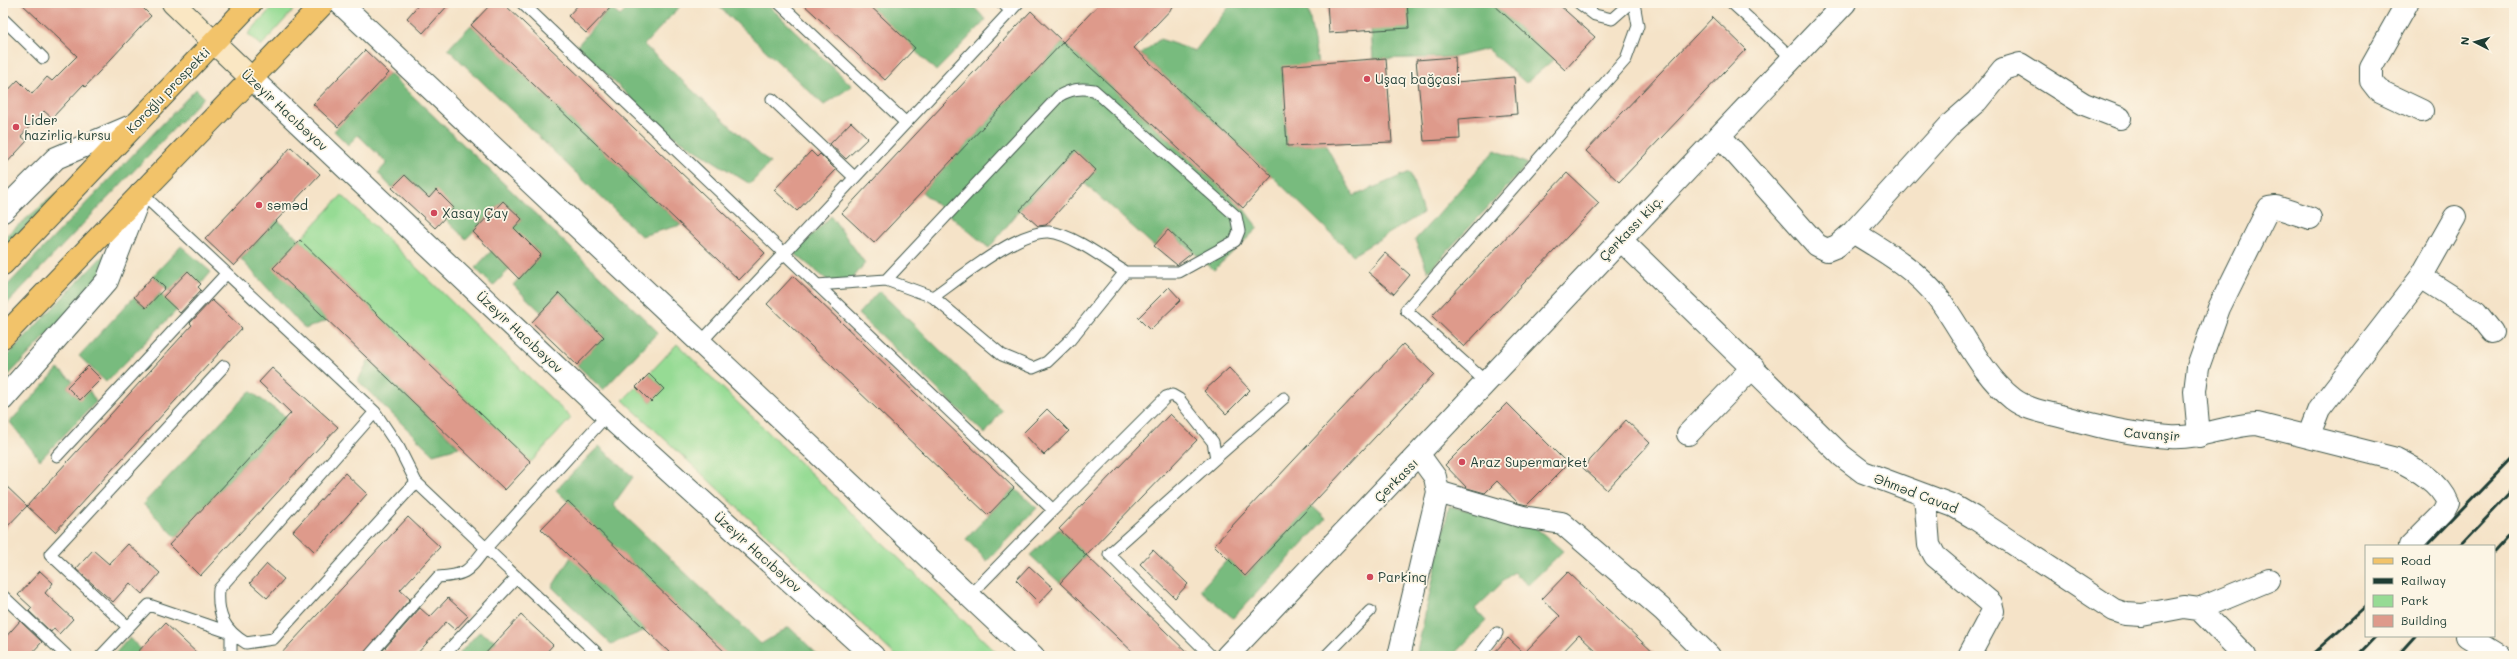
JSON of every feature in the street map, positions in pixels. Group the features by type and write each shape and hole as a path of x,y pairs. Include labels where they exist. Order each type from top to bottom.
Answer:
{"main road":[{"name":"Üzeyir Hacıbəyov","path":"173,3 252,79"},
{"name":"Koroğlu prospekti","path":"3,264 251,3"},
{"path":"3,337 324,3"}],"street":[{"path":"340,3 1033,656"},
{"name":"Çerkassı küç.","path":"1419,455 1486,382 1845,3"},
{"path":"2407,3 2371,67 2372,80 2378,90 2422,111"},
{"path":"1720,136 1817,245 1827,250 1836,246 1853,232 1952,123 1977,101 2003,69 2020,64 2084,104 2120,118"},
{"name":"Üzeyir Hacıbəyov","path":"252,79 607,415 873,656"},
{"path":"3,211 56,158 136,124"},
{"path":"3,399 107,281 141,193"},
{"path":"2199,436 2195,391 2198,367 2219,308 2265,215 2269,208 2276,207 2310,218"},
{"path":"2308,436 2319,409 2421,277 2455,217"},
{"name":"Cavanşir","path":"1853,232 1888,254 1928,286 1976,355 2002,388 2013,399 2028,408 2114,431 2172,437 2199,436 2241,425 2257,424 2396,460 2422,472 2445,495 2448,503 2443,513 2411,545"},
{"name":"Əhməd Cavad","path":"1621,240 1753,367 1842,456 1863,472 1954,506 2114,610 2126,614 2142,615 2184,607 2198,609 2269,580"},
{"path":"2421,277 2476,312 2492,332"},
{"path":"1688,434 1753,367"},
{"name":"Çerkassı","path":"1227,656 1419,455 1435,477 1438,492"},
{"path":"1399,656 1438,492 1523,517 1562,522 1664,611 1709,656"},
{"path":"1925,495 1926,527 1929,545 1935,556 1990,603 1993,612 1970,654"},
{"path":"2198,609 2245,656"},
{"path":"2469,637 2500,656"}],"lane":[{"path":"522,3 1053,510"},
{"path":"780,3 905,122"},
{"path":"701,342 1014,7 1002,3"},
{"path":"1579,3 1595,15 1612,19 1630,3"},
{"path":"1486,382 1406,310 1626,59 1638,26 1634,3"},
{"path":"1732,3 1792,58"},
{"path":"3,19 43,58"},
{"path":"886,280 1059,96 1070,90 1082,88 1094,90 1236,216 1239,222 1235,241 1179,272 1125,272 1068,238 1050,232 1037,233 991,254 933,297"},
{"path":"772,99 854,177"},
{"path":"141,193 375,412 400,448 416,482 600,656"},
{"path":"817,285 886,280 933,297 1002,355 1033,368 1047,362 1070,340 1125,272"},
{"path":"57,456 226,274"},
{"path":"128,627 50,554 224,366"},
{"path":"969,596 1166,396 1172,395 1179,399 1213,442 1216,458"},
{"path":"1211,656 1109,554 1284,398"},
{"path":"231,656 230,634 218,604 220,589 375,412"},
{"path":"369,656 438,577 457,576 468,571 486,548 607,415"},
{"path":"101,656 149,605 230,634 246,643 273,639 416,482"},
{"path":"443,656 517,578"},
{"path":"3,596 67,656"},
{"path":"1326,656 1370,611"},
{"path":"1479,656 1497,634"}],"green space":[{"path":"276,3 296,3 298,5 261,46 248,34"},
{"path":"633,3 683,3 644,45 770,163 750,184 664,130 577,46 610,8 620,16"},
{"path":"715,3 766,3 852,86 824,105"},
{"path":"867,3 970,3 986,20 936,71"},
{"path":"1232,3 1307,3 1318,64 1282,67 1287,146 1325,144 1354,196 1410,172 1423,213 1353,255 1272,176 1141,54 1160,39 1195,51"},
{"path":"1407,3 1492,3 1554,59 1526,83 1487,49 1455,57 1373,59 1371,30"},
{"path":"471,25 681,225 641,236 448,49"},
{"path":"1063,42 1243,208 1258,228 1214,270 1168,230 1154,246 1084,183 1096,170 1075,150 1020,210 989,248 922,192"},
{"path":"389,73 658,332 603,390 577,365 604,336 559,294 541,312 513,285 541,255 532,246 493,286 475,268 522,219 503,201 466,239 444,218 454,208 436,191 429,198 405,175 392,188 378,173 387,163 358,135 348,145 334,131"},
{"path":"196,89 204,97 3,308 3,290"},
{"path":"1495,150 1528,164 1428,272 1415,240"},
{"path":"69,183 3,250 3,238"},
{"path":"342,195 571,418 531,462 300,240"},
{"path":"831,216 865,263 842,292 794,253"},
{"path":"277,220 300,240 274,268 328,320 305,329 241,259"},
{"path":"117,241 92,288 3,381 3,360"},
{"path":"181,246 211,272 201,284 188,271 169,291 153,276"},
{"path":"879,291 1002,410 985,434 858,314"},
{"path":"160,293 177,310 106,382 79,356 134,297 146,308"},
{"path":"677,344 1000,656 896,656 623,400 636,387 651,402 664,389 649,374"},
{"path":"369,359 459,447 433,454 358,381"},
{"path":"58,369 73,381 67,387 79,399 89,390 96,402 40,460 10,422"},
{"path":"250,391 287,418 176,537 143,504"},
{"path":"599,446 633,477 613,505 761,644 789,627 819,656 729,656 556,490"},
{"path":"1014,488 1037,508 987,561 966,539"},
{"path":"1311,505 1326,519 1233,618 1200,590 1228,559 1246,576"},
{"path":"1449,506 1534,526 1563,551 1528,585 1513,572 1475,609 1486,621 1452,656 1416,656"},
{"path":"1059,529 1086,555 1060,583 1030,555"},
{"path":"571,557 646,630 611,644 552,587"},
{"path":"479,632 497,641 483,656 457,656"},
{"path":"129,638 141,649 134,656 113,656"}],"building":[{"path":"21,3 138,3 151,16 85,87 83,85 52,118 44,111 21,136 27,141 3,167 3,96 18,80 32,94 47,77 52,81 77,56"},
{"path":"420,3 450,3 423,33 407,18"},
{"path":"492,3 503,3 765,253 739,280 471,25"},
{"path":"580,3 615,3 586,33 568,16"},
{"path":"802,3 867,3 915,48 885,80"},
{"path":"1100,3 1177,3 1134,48 1272,176 1243,208 1063,42"},
{"path":"1327,3 1407,3 1409,28 1329,33"},
{"path":"1492,3 1557,3 1595,37 1565,70"},
{"path":"1031,11 1063,42 874,243 842,213"},
{"path":"1713,17 1746,49 1619,182 1586,151"},
{"path":"365,50 389,73 338,127 313,104"},
{"path":"1455,57 1456,82 1514,77 1517,114 1459,119 1460,139 1424,141 1416,60"},
{"path":"1386,58 1392,142 1287,146 1282,66"},
{"path":"851,122 868,138 846,159 830,144"},
{"path":"291,147 320,174 234,266 205,239"},
{"path":"1075,150 1096,170 1046,225 1038,226 1020,210"},
{"path":"811,151 817,157 820,154 836,170 797,211 774,190"},
{"path":"1567,173 1599,203 1464,347 1432,316"},
{"name":"Xasay Çay","path":"405,175 429,198 436,190 454,208 435,228 392,188"},
{"path":"503,201 522,219 514,228 541,255 519,279 473,232"},
{"path":"1168,230 1192,253 1177,265 1154,246"},
{"path":"300,240 531,462 505,490 273,268"},
{"path":"1385,253 1410,275 1394,294 1368,272"},
{"path":"188,271 201,284 198,287 201,290 180,313 163,297"},
{"path":"153,276 165,288 146,308 134,297"},
{"path":"793,276 1014,488 988,515 767,304"},
{"path":"1169,287 1181,300 1150,330 1138,318"},
{"path":"559,293 604,337 577,365 532,322"},
{"path":"212,300 242,328 55,532 27,506 192,325 190,323"},
{"path":"1403,344 1434,374 1245,576 1214,545"},
{"path":"88,366 101,379 80,400 67,387"},
{"path":"272,368 338,427 200,576 169,545 291,413 259,382"},
{"path":"1229,368 1250,390 1226,414 1204,391"},
{"path":"649,374 664,389 651,402 636,387"},
{"path":"1507,403 1568,464 1527,505 1518,503 1497,481 1485,493 1467,488 1445,465"},
{"path":"1047,409 1069,431 1044,455 1023,433"},
{"path":"1170,414 1197,440 1086,555 1059,529"},
{"path":"1626,420 1650,443 1607,490 1583,468"},
{"path":"345,473 367,494 315,552 293,531"},
{"path":"3,483 27,506 3,531"},
{"path":"568,501 729,656 673,656 541,529"},
{"path":"408,517 440,547 400,590 410,599 362,656 279,656"},
{"path":"128,544 160,573 142,594 130,583 113,602 76,569 93,550 109,564"},
{"path":"1153,550 1188,584 1175,598 1140,564"},
{"path":"1086,555 1191,656 1137,656 1060,583"},
{"path":"267,564 284,579 267,598 250,583"},
{"path":"1029,566 1053,588 1039,603 1016,580"},
{"path":"40,571 53,583 45,593 73,619 59,634 54,628 51,632 29,611 32,608 18,595"},
{"path":"1568,572 1657,656 1601,656 1579,635 1559,656 1491,656 1508,638 1524,653 1560,616 1542,599"},
{"path":"448,598 468,616 455,630 446,622 415,656 378,656 420,608 430,617"},
{"path":"521,615 553,645 543,656 483,656"},
{"path":"20,621 42,642 29,656 3,656 3,640"},
{"path":"165,623 200,656 134,656"}],"railway":[{"path":"2428,545 2514,456"},
{"path":"2461,545 2514,489"},
{"path":"2495,551 2514,530"},
{"path":"2310,656 2365,607"},
{"path":"2357,656 2375,637"},
{"path":"2397,656 2414,637"}],"place":[{"name":"Uşaq bağçasi","path":"1367,79"},
{"name":"Lider hazirliq kursu","path":"16,127"},
{"name":"səməd","path":"259,205"},
{"name":"Xasay Çay","path":"434,213"},
{"name":"Araz Supermarket","path":"1462,462"},
{"name":"Parkinq","path":"1370,577"}]}
